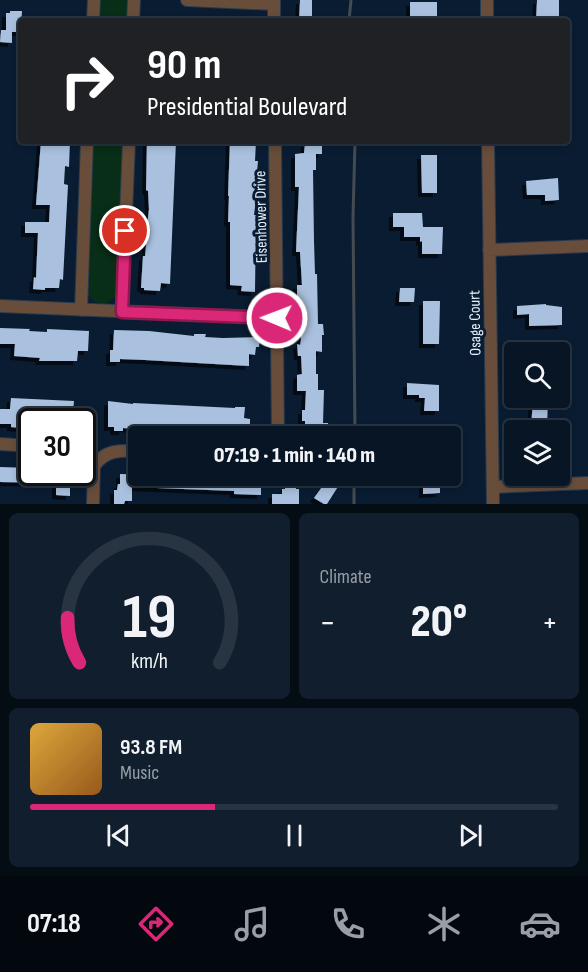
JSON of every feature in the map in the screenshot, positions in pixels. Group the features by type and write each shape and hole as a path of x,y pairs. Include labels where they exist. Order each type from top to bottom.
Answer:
{"street":[{"path":"93,18 94,0"},
{"path":"133,18 134,0"},
{"path":"187,0 274,2 274,18"},
{"path":"487,0 487,18"},
{"path":"81,310 87,144"},
{"path":"122,312 129,144"},
{"name":"Eisenhower Drive","path":"275,144 278,426"},
{"name":"Osage Court","path":"488,144 493,504"},
{"path":"489,250 588,246"},
{"path":"0,306 277,318"},
{"path":"0,444 18,445"},
{"path":"96,464 105,455 128,451"},
{"path":"493,487 588,483"},
{"path":"93,486 93,504"}],"green space":[{"path":"98,0 129,0 129,18 98,18"},
{"path":"93,144 123,144 116,295 109,302 104,303 94,302 87,294"}],"building":[{"path":"300,0 312,0 312,18 299,18"},
{"path":"537,0 559,0 559,18 536,18"},
{"path":"410,2 437,2 437,18 410,18"},
{"path":"10,11 22,11 22,18 18,18 18,32 12,32 12,43 0,42 1,30 6,30 6,13"},
{"path":"41,144 70,144 69,167 65,166 64,184 68,185 63,280 60,279 59,288 33,289 34,277 36,278 38,233 25,233 25,222 49,222 50,205 36,205"},
{"path":"147,144 176,144 170,284 161,283 160,291 141,288 146,246 143,226 147,226 149,209 148,191 146,190"},
{"path":"230,144 256,144 255,161 258,161 256,184 258,184 254,215 256,215 255,292 241,291 242,286 230,285 228,196"},
{"path":"305,144 322,144 322,154 316,154 316,170 313,170 318,324 323,324 324,335 322,335 322,352 316,351 316,374 318,374 318,390 324,390 323,423 328,423 328,426 310,426 302,421 306,391 297,391 297,375 302,374 301,356 298,356 297,344 300,345 301,340 300,319 297,319 297,285 302,285 300,252 296,252 299,187 295,187 295,154 304,153"},
{"path":"421,155 437,155 437,193 422,193"},
{"path":"558,178 559,200 545,201 545,195 527,195 526,181"},
{"path":"393,213 422,213 423,227 443,227 442,254 422,254 420,237 404,237 404,227 393,227"},
{"path":"400,288 415,288 414,302 399,302"},
{"path":"423,301 440,301 439,344 423,344"},
{"path":"546,304 562,307 562,325 529,326 529,314 517,315 517,306"},
{"path":"0,328 47,332 47,329 89,331 88,351 78,351 77,361 39,361 40,358 14,356 15,344 0,344"},
{"path":"114,330 194,336 194,334 206,334 205,337 223,338 260,337 255,355 249,354 249,366 120,359 120,362 110,362"},
{"path":"407,383 439,385 439,411 424,411 425,398 419,398 419,395 407,395"},
{"path":"11,398 74,401 73,408 18,408 18,428 11,427 11,424 0,424 0,409 10,409"},
{"path":"108,401 133,404 245,407 244,418 250,419 250,426 128,426 128,428 123,428 123,431 114,431 114,427 108,427"},
{"path":"532,408 548,408 547,420 532,420"},
{"path":"0,467 18,468 18,482 0,482"},
{"path":"120,474 128,474 128,486 261,486 261,495 234,494 234,491 132,487 132,501 114,504 114,490 117,490 120,484"},
{"path":"56,486 70,486 70,496 56,495"},
{"path":"285,486 296,486 296,489 299,489 299,504 272,504 272,494 282,494 282,489 285,489"},
{"path":"323,486 338,486 327,504 314,498"},
{"path":"423,486 440,486 440,493 423,494"}],"waterway":[{"path":"349,18 351,0"},
{"path":"355,144 353,217 355,426"},
{"path":"354,486 354,504"}],"route":[{"path":"125,231 122,312 277,318"}]}
